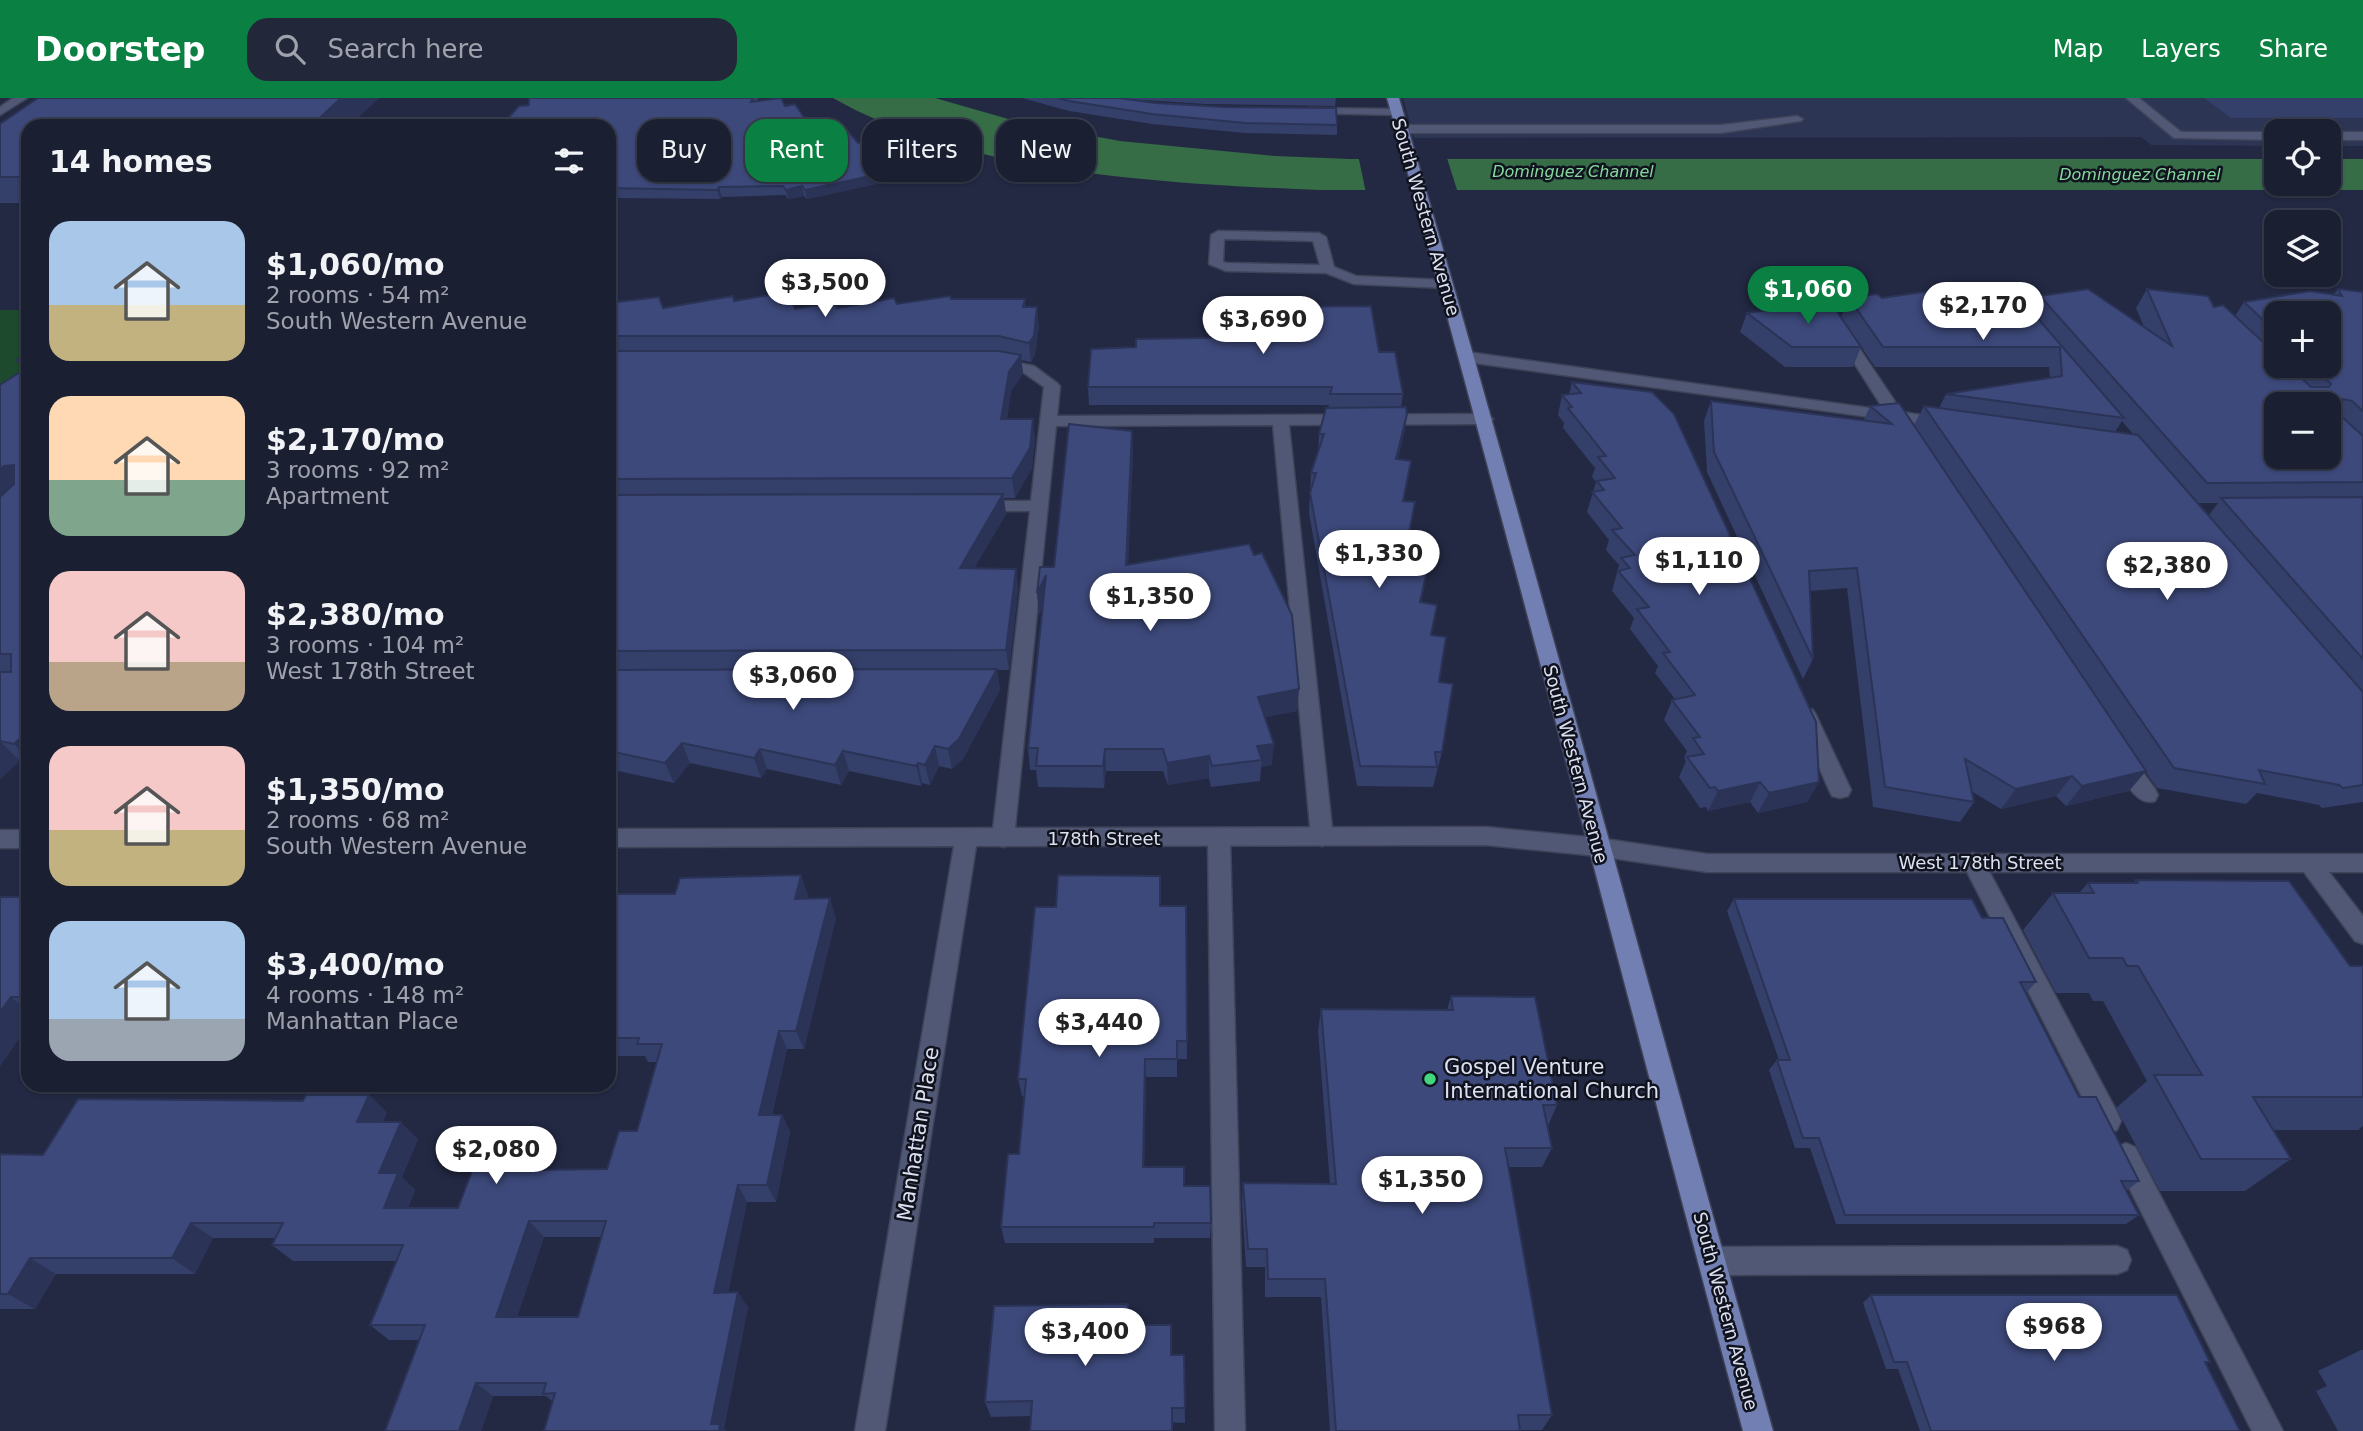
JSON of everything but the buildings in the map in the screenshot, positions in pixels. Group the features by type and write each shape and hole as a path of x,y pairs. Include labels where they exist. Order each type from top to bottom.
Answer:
{"main road":[{"name":"South Western Avenue","path":"1393,98 1418,193 1485,419 1598,847 1758,1431"}],"street":[{"path":"0,112 20,98"},
{"path":"2132,98 2178,136 2264,136"},
{"path":"1302,111 1396,112"},
{"path":"1401,129 1721,129 1797,119"},
{"path":"2341,136 2363,136"},
{"path":"1328,269 1320,237 1218,235 1216,264 1226,267 1328,269 1354,280 1445,284"},
{"path":"1835,323 1911,439"},
{"path":"1467,357 1962,425"},
{"path":"973,363 1001,363 1028,369 1052,386 1039,506 1014,680 1003,838"},
{"path":"1656,383 1668,408"},
{"path":"1048,421 1485,419"},
{"path":"1281,420 1322,837"},
{"path":"956,506 1039,506"},
{"path":"1800,701 1840,790"},
{"path":"2109,738 2147,795"},
{"name":"178th Street","path":"616,838 1219,839 1486,836 1598,847"},
{"name":"Manhattan Place","path":"870,1431 966,838"},
{"path":"0,839 21,839"},
{"path":"1219,839 1230,1431"},
{"name":"West 178th Street","path":"1598,847 1707,863 2363,863"},
{"path":"1973,862 2268,1431"},
{"path":"2310,863 2363,934"},
{"path":"1712,1261 2117,1260"}],"shaded area":[{"path":"1403,98 2363,98 2363,146 2341,146 2341,119 2264,119 2264,146 2151,145 2141,137 1414,138"},
{"path":"0,310 21,310 21,384 0,403"}],"water":[{"path":"833,98 935,98 1008,119 996,119 996,157 982,153 982,119 876,119"},
{"name":"Dominguez Channel","path":"1096,137 1275,156 1350,159 2264,159 2264,190 1320,190 1096,173"},
{"path":"2341,159 2363,159 2363,190 2341,190"}],"pier":[{"path":"1358,155 1446,155 1458,193 1366,193"}],"place":[{"name":"Gospel Venture International Church","path":"1430,1079"}]}
